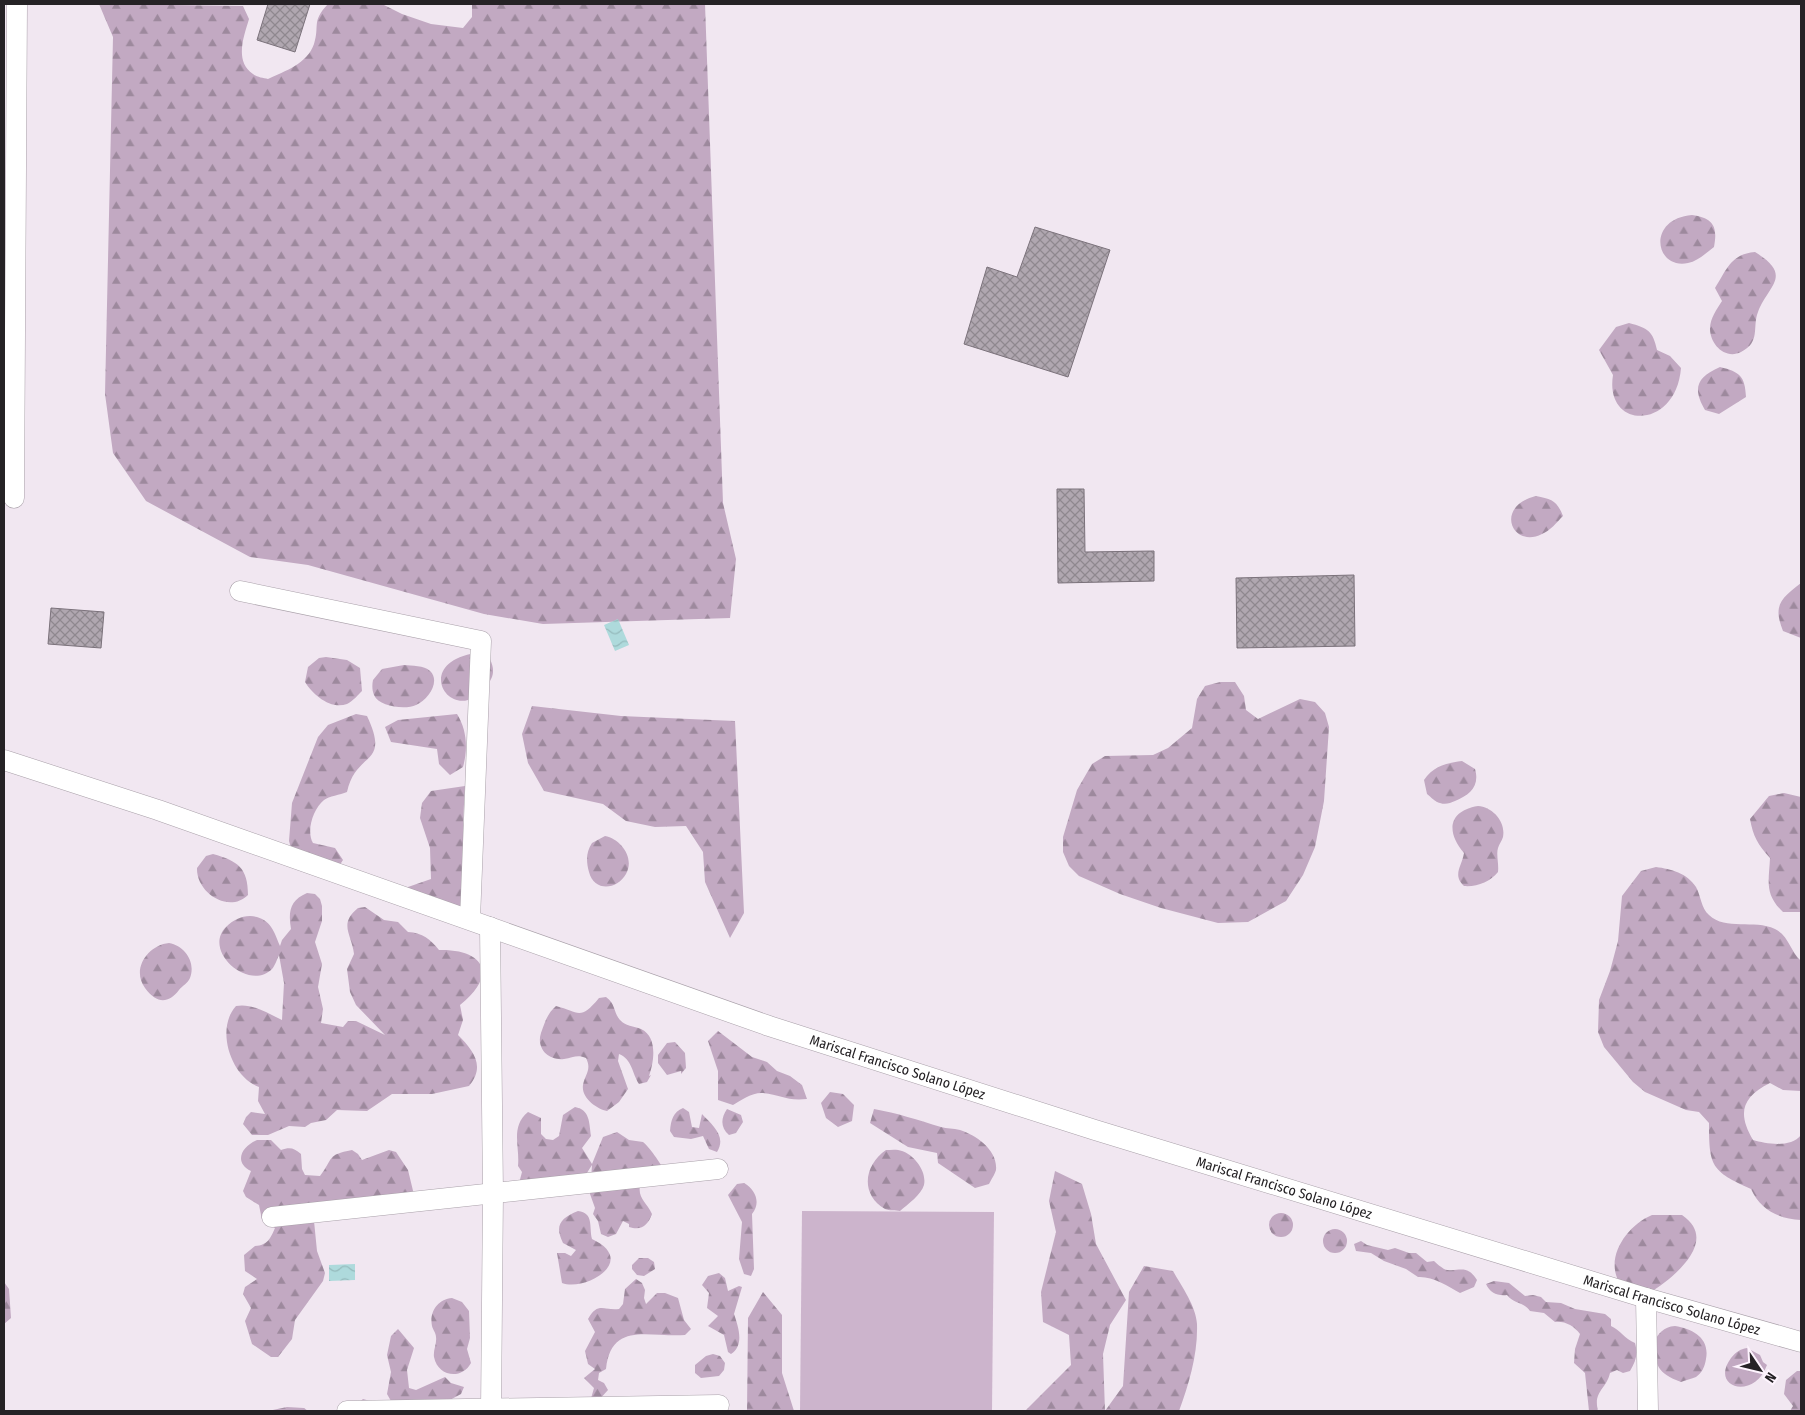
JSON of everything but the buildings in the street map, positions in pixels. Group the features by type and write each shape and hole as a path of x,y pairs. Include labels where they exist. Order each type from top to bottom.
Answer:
{"street":[{"path":"14,498 17,4"},
{"path":"240,591 481,641 470,919"},
{"name":"Mariscal Francisco Solano López","path":"4,760 158,810 769,1026 1094,1130 1646,1298 1801,1342"},
{"path":"490,927 493,1193 491,1410"},
{"path":"272,1217 718,1169"},
{"path":"1646,1298 1648,1411"},
{"path":"347,1411 719,1405"}],"shaded area":[{"path":"802,1211 994,1212 992,1411 800,1411"}],"green space":[{"path":"99,4 243,6 249,19 242,48 244,62 247,69 254,75 268,79 295,66 311,51 316,38 319,15 328,4 382,4 402,14 431,24 463,28 472,17 472,4 705,4 723,503 736,559 730,618 543,624 484,614 308,565 250,557 146,501 113,453 105,394 113,37"},
{"path":"1692,215 1705,218 1712,224 1715,234 1714,247 1702,257 1688,263 1677,263 1668,259 1663,252 1660,243 1662,234 1667,225 1677,218"},
{"path":"1755,252 1767,260 1773,268 1776,274 1775,281 1758,312 1754,339 1751,344 1741,352 1729,354 1716,345 1711,335 1711,321 1722,301 1715,288 1735,259 1747,253"},
{"path":"1629,323 1649,331 1654,338 1657,350 1670,356 1681,368 1676,389 1667,403 1655,412 1642,416 1629,414 1619,406 1613,393 1613,375 1599,350 1616,327"},
{"path":"1720,367 1737,373 1740,376 1743,380 1746,397 1719,414 1705,410 1698,389 1699,384 1706,375"},
{"path":"1536,496 1553,502 1563,516 1545,533 1532,537 1523,536 1512,525 1511,517 1515,509 1523,501"},
{"path":"1801,583 1801,638 1783,631 1779,609 1783,599"},
{"path":"476,653 490,659 493,667 491,680 473,698 461,701 451,697 443,690 441,679 445,668 456,659"},
{"path":"319,658 347,660 360,668 362,691 347,704 335,705 323,700 305,682 308,667"},
{"path":"404,665 421,667 430,671 433,675 434,685 429,695 420,703 406,707 387,705 381,702 374,695 372,688 373,680 382,669"},
{"path":"1220,682 1235,682 1244,696 1246,710 1258,719 1300,699 1315,702 1325,713 1329,727 1324,801 1315,847 1303,875 1286,901 1248,922 1218,923 1161,908 1120,894 1079,876 1069,866 1063,852 1063,837 1077,790 1092,764 1105,756 1153,755 1168,748 1192,728 1197,699 1205,686"},
{"path":"532,706 621,716 735,721 744,913 730,938 705,882 703,852 686,826 655,827 626,821 603,804 544,791 528,763 522,734"},
{"path":"356,714 367,716 373,732 374,751 351,779 347,792 329,797 320,804 314,814 310,832 313,843 335,848 343,860 339,866 291,848 289,841 292,803 318,737 328,725"},
{"path":"457,714 465,733 466,753 463,767 450,775 439,764 437,749 391,742 385,727 398,720"},
{"path":"1462,761 1475,769 1475,785 1469,793 1460,799 1446,804 1436,802 1427,794 1424,780 1436,768"},
{"path":"465,786 463,822 467,836 466,911 406,894 408,887 431,879 430,848 420,818 422,803 431,791"},
{"path":"1784,793 1801,797 1801,912 1783,912 1773,899 1769,887 1770,858 1757,840 1750,819 1769,796"},
{"path":"1478,806 1493,812 1500,820 1502,826 1503,837 1497,851 1498,872 1491,879 1483,883 1474,886 1464,886 1460,882 1458,874 1464,853 1454,838 1453,824 1461,812"},
{"path":"605,836 621,845 628,856 629,862 626,874 612,886 601,886 596,883 589,872 587,860 592,843"},
{"path":"213,854 229,860 240,867 246,878 248,895 232,902 215,898 208,893 198,877 197,868 206,856"},
{"path":"1656,867 1673,871 1688,878 1696,887 1706,912 1716,920 1732,924 1767,926 1780,932 1801,961 1801,1091 1783,1090 1770,1083 1753,1094 1748,1100 1744,1114 1745,1122 1753,1140 1778,1144 1791,1142 1801,1135 1801,1220 1785,1218 1771,1212 1759,1202 1751,1189 1720,1172 1712,1158 1709,1123 1699,1112 1686,1110 1645,1092 1633,1082 1604,1047 1598,1032 1599,1000 1610,971 1618,941 1622,896 1641,871"},
{"path":"307,893 315,894 320,899 322,906 322,921 315,942 322,964 318,987 323,1009 321,1023 343,1027 348,1021 356,1021 385,1035 356,1005 350,992 347,969 354,954 347,925 352,914 358,908 365,907 384,920 398,922 408,932 426,937 439,950 455,951 476,959 481,966 482,974 479,984 472,994 460,1005 463,1020 458,1035 473,1052 476,1059 477,1072 469,1086 432,1094 392,1094 367,1111 337,1110 326,1120 311,1123 305,1127 289,1126 268,1135 252,1135 243,1124 251,1112 265,1114 258,1101 259,1087 249,1082 234,1063 229,1051 227,1027 230,1016 236,1006 242,1005 254,1007 282,1020 284,983 279,955 272,969 262,975 252,976 231,966 224,957 220,947 220,937 226,927 234,920 247,916 257,917 267,922 276,935 280,946 282,940 291,929 290,912 294,903"},
{"path":"169,943 180,947 184,951 192,966 189,980 171,998 162,1000 149,993 141,981 140,973 141,966 148,953 154,948"},
{"path":"606,997 611,1002 622,1022 641,1029 646,1033 650,1038 653,1050 649,1076 651,1075 647,1082 639,1084 627,1059 619,1054 618,1061 628,1089 619,1102 607,1111 594,1105 584,1094 583,1085 588,1069 586,1058 577,1056 564,1059 553,1058 548,1056 540,1044 541,1033 547,1018 556,1006 579,1013 588,1010 599,998"},
{"path":"718,1031 752,1057 767,1062 777,1071 790,1076 802,1085 807,1099 794,1099 759,1093 733,1105 718,1100 718,1071 708,1041"},
{"path":"675,1042 685,1053 686,1068 681,1074 681,1071 667,1075 658,1063 658,1055 667,1043"},
{"path":"830,1092 843,1094 854,1105 852,1121 838,1127 826,1118 821,1103"},
{"path":"575,1107 584,1111 588,1117 591,1136 582,1148 592,1164 603,1137 617,1132 629,1140 643,1142 664,1171 641,1182 641,1196 652,1214 649,1221 641,1228 629,1227 629,1224 623,1221 616,1234 608,1237 601,1234 598,1221 593,1214 595,1208 590,1194 592,1165 583,1179 518,1187 522,1172 518,1166 517,1130 522,1118 528,1112 541,1118 541,1134 546,1139 553,1140 559,1136 563,1115"},
{"path":"683,1108 689,1112 692,1127 699,1128 702,1114 714,1127 720,1141 717,1152 709,1149 703,1136 691,1139 674,1137 670,1131 672,1120 675,1114"},
{"path":"727,1109 741,1115 743,1122 736,1133 729,1135 724,1129 722,1122"},
{"path":"874,1109 943,1128 960,1130 973,1136 985,1144 996,1163 996,1170 989,1184 975,1188 938,1163 937,1153 908,1147 870,1123"},
{"path":"257,1140 271,1140 281,1150 294,1149 301,1154 302,1169 305,1175 320,1176 334,1156 344,1152 352,1150 362,1160 389,1150 396,1152 408,1170 415,1199 314,1221 317,1251 325,1273 323,1281 295,1320 292,1339 278,1357 271,1357 252,1344 245,1321 251,1308 243,1294 245,1287 257,1279 245,1271 244,1255 255,1246 266,1243 275,1228 262,1220 259,1205 246,1197 243,1191 251,1171 242,1163 242,1154 247,1146"},
{"path":"886,1150 898,1150 907,1153 919,1164 924,1174 922,1189 900,1211 885,1209 877,1203 868,1187 868,1179 873,1163"},
{"path":"1055,1171 1082,1184 1091,1214 1096,1244 1126,1300 1110,1325 1103,1354 1105,1411 1025,1411 1071,1365 1069,1335 1043,1322 1041,1292 1056,1232 1049,1201"},
{"path":"744,1183 752,1189 757,1201 752,1214 754,1269 751,1276 744,1274 739,1259 742,1222 728,1195 737,1184"},
{"path":"578,1211 587,1214 590,1221 592,1239 605,1248 610,1256 609,1265 603,1273 594,1279 572,1285 562,1283 557,1253 565,1253 571,1256 576,1250 563,1243 559,1227 563,1219"},
{"path":"1281,1213 1289,1217 1293,1225 1289,1233 1281,1237 1273,1233 1269,1225 1273,1217"},
{"path":"1652,1215 1682,1215 1692,1225 1696,1235 1695,1246 1690,1257 1672,1277 1651,1292 1618,1280 1615,1261 1617,1251 1628,1233"},
{"path":"1335,1229 1344,1232 1347,1241 1344,1250 1335,1253 1326,1250 1323,1241 1326,1232"},
{"path":"1361,1241 1367,1245 1388,1250 1395,1248 1409,1253 1416,1253 1427,1262 1434,1261 1444,1269 1469,1271 1477,1280 1474,1287 1460,1293 1434,1280 1418,1277 1406,1269 1384,1261 1371,1253 1356,1251 1354,1244"},
{"path":"639,1258 648,1258 654,1262 655,1269 644,1276 637,1275 632,1269 632,1265"},
{"path":"1144,1266 1173,1271 1194,1310 1197,1335 1189,1380 1179,1411 1105,1411 1123,1386 1129,1292"},
{"path":"719,1273 725,1278 728,1291 739,1286 742,1287 734,1314 739,1341 738,1346 731,1354 728,1352 724,1335 708,1326 718,1316 707,1308 709,1293 702,1285 708,1276"},
{"path":"636,1279 642,1283 645,1290 644,1298 646,1304 657,1293 665,1293 678,1298 684,1320 691,1329 685,1335 635,1335 624,1338 616,1343 609,1354 606,1369 599,1373 598,1380 604,1383 608,1390 598,1401 590,1402 594,1388 584,1378 595,1369 588,1364 585,1351 595,1332 588,1319 598,1308 619,1309 623,1304 625,1289"},
{"path":"1494,1281 1509,1283 1525,1296 1533,1295 1541,1297 1546,1302 1561,1303 1575,1309 1605,1314 1611,1319 1611,1326 1635,1343 1635,1361 1630,1371 1623,1373 1617,1370 1610,1373 1597,1399 1598,1411 1589,1411 1585,1373 1574,1363 1575,1349 1580,1334 1566,1323 1555,1322 1544,1313 1530,1311 1507,1295 1494,1293 1486,1284"},
{"path":"4,1282 9,1289 11,1318 4,1324"},
{"path":"763,1292 782,1315 782,1373 794,1411 747,1411 748,1318"},
{"path":"452,1298 462,1302 469,1311 470,1338 467,1349 471,1363 462,1372 456,1374 445,1372 436,1364 434,1354 436,1336 431,1321 436,1307 443,1301"},
{"path":"1675,1326 1688,1329 1699,1336 1703,1340 1707,1352 1705,1364 1700,1373 1696,1377 1681,1382 1662,1372 1659,1368 1655,1358 1653,1343 1662,1331"},
{"path":"398,1329 414,1348 407,1370 409,1388 416,1390 445,1377 451,1383 464,1387 461,1394 448,1401 349,1411 363,1399 388,1406 391,1401 387,1394 391,1372 387,1355 391,1336"},
{"path":"1747,1348 1760,1355 1763,1362 1767,1365 1761,1376 1753,1383 1744,1387 1736,1386 1729,1383 1726,1377 1726,1368 1735,1354"},
{"path":"713,1354 720,1356 725,1363 724,1370 719,1376 701,1378 695,1373 695,1365 706,1356"},
{"path":"1797,1371 1801,1371 1801,1411 1790,1411 1793,1406 1784,1394 1786,1380"},
{"path":"287,1407 304,1408 308,1411 268,1411"}],"water":[{"path":"618,619 629,645 615,651 604,625"},
{"path":"355,1264 355,1280 329,1281 329,1265"}]}
